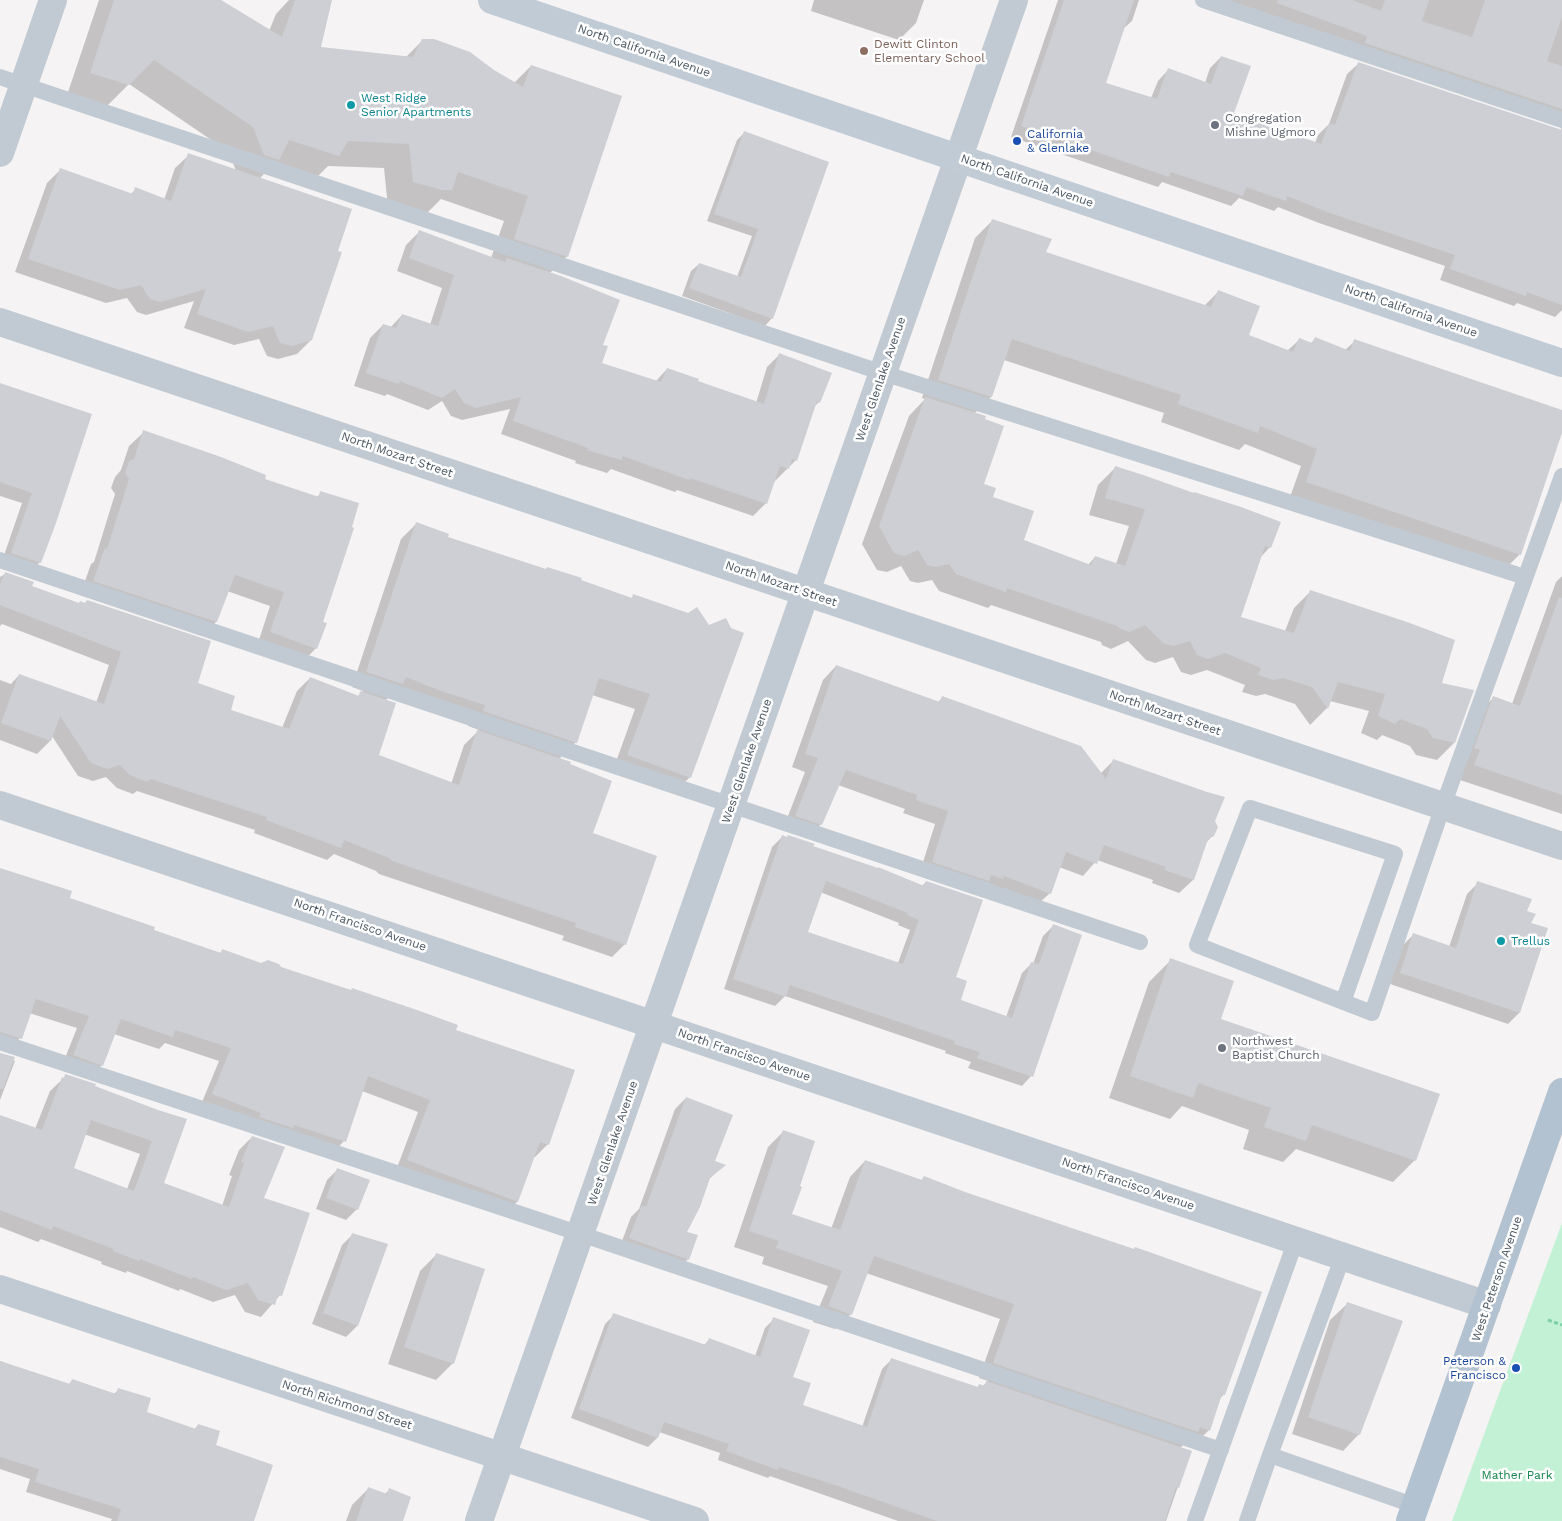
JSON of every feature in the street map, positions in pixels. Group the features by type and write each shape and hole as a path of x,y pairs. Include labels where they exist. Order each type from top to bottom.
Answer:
{"main road":[{"name":"North California Avenue","path":"492,0 1562,362"},
{"name":"West Peterson Avenue","path":"1413,1514 1562,1092"}],"street":[{"path":"0,153 12,80 53,0"},
{"name":"West Glenlake Avenue","path":"479,1521 1014,0"},
{"name":"North Mozart Street","path":"0,322 1562,846"},
{"name":"North Francisco Avenue","path":"0,804 1487,1305"},
{"name":"North Richmond Street","path":"0,1289 694,1521"}],"lane":[{"path":"1203,0 1562,120"},
{"path":"12,80 883,373 1525,578"},
{"path":"1343,1002 1395,854 1250,808 1197,946 1343,1002 1372,1013 1443,806 1562,476"},
{"path":"0,560 1140,942"},
{"path":"0,1042 581,1234 1221,1450"},
{"path":"1196,1521 1296,1240"},
{"path":"1247,1521 1342,1256"},
{"path":"1270,1456 1413,1514"}],"path":[{"path":"1548,1320 1562,1325"}],"green space":[{"name":"Mather Park","path":"1562,1223 1562,1521 1452,1521"}],"building":[{"name":"West Ridge Senior Apartments","path":"114,0 221,0 282,37 295,0 332,0 321,47 413,57 422,39 434,39 470,52 494,70 523,87 531,65 622,96 568,257 514,239 528,196 458,172 452,190 442,190 413,182 409,144 348,141 339,156 289,140 279,160 264,155 253,127 154,60 129,85 90,73"},
{"path":"1064,0 1134,0 1106,83 1157,99 1168,68 1211,84 1221,56 1251,66 1234,113 1321,144 1329,123 1335,125 1358,62 1562,130 1562,305 1527,292 1526,296 1450,269 1455,255 1330,213 1287,196 1286,201 1246,187 1243,196 1171,172 1169,177 1021,126"},
{"path":"1278,0 1352,0 1381,11 1385,0 1429,0 1422,21 1472,37 1485,0 1562,0 1562,17 1547,61 1562,66 1562,109 1365,43 1367,36 1277,3"},
{"path":"744,131 829,162 773,319 689,288 699,263 741,277 758,229 714,214"},
{"path":"188,153 352,209 338,251 342,252 312,340 292,346 280,343 273,326 248,332 197,314 206,289 161,302 150,299 141,285 120,290 28,259 60,168 133,194 135,187 171,201"},
{"path":"992,219 1052,239 1046,252 1211,307 1218,290 1260,306 1249,335 1293,352 1299,338 1312,343 1315,337 1350,351 1354,339 1562,410 1562,433 1521,555 1306,482 1317,449 1260,426 1258,433 1178,404 1181,395 1012,339 992,397 938,380"},
{"path":"419,230 505,262 507,258 561,276 620,300 603,345 608,346 602,363 661,382 667,368 764,404 779,353 832,373 820,403 817,401 797,461 792,459 789,469 780,466 767,504 690,478 689,480 623,456 621,460 587,450 588,448 513,421 521,397 476,408 464,403 455,389 442,398 400,381 399,384 366,373 383,324 396,328 402,314 438,326 454,275 409,258"},
{"path":"0,383 92,414 41,563 11,553 32,493 0,482"},
{"path":"925,397 986,416 985,419 1004,426 984,484 996,488 993,497 1034,511 1024,540 1091,565 1095,556 1125,566 1145,509 1105,498 1115,466 1281,522 1271,548 1265,546 1241,617 1294,633 1310,590 1455,640 1442,683 1474,690 1455,743 1433,738 1427,729 1400,719 1395,724 1378,716 1385,694 1338,682 1328,709 1312,687 1283,678 1273,680 1258,675 1261,668 1225,653 1208,659 1197,655 1190,641 1173,646 1163,643 1145,625 1129,632 1117,626 1007,588 1006,592 956,574 949,564 936,567 927,565 918,550 904,556 894,553 879,526"},
{"path":"143,430 266,475 265,479 319,497 320,491 359,503 352,527 354,528 323,622 327,623 317,649 270,632 284,592 235,575 217,622 93,581 105,548 107,549 129,479 125,473 129,461 134,459"},
{"path":"416,522 449,534 448,537 546,569 547,567 582,578 581,580 632,598 633,594 688,613 697,607 709,625 726,618 731,628 744,633 691,778 627,755 650,694 599,678 577,743 483,711 485,705 441,691 406,677 403,684 366,672"},
{"path":"5,572 34,582 32,586 79,603 80,601 85,603 87,600 211,641 198,683 235,696 231,710 289,729 310,677 359,696 360,691 396,703 379,755 459,785 477,730 571,762 570,764 612,781 593,833 657,856 626,945 575,927 576,923 392,861 389,858 344,840 341,848 266,820 267,817 151,779 147,782 130,775 120,765 107,769 91,763 60,716 51,741 1,723 19,674 104,704 121,652 0,605 0,585"},
{"path":"1559,597 1562,598 1562,795 1474,765 1480,750 1474,748 1493,696 1520,706"},
{"path":"836,665 940,702 942,696 1081,746 1106,779 1113,759 1225,797 1215,821 1218,827 1214,836 1208,839 1194,880 1164,870 1166,867 1104,845 1097,864 1066,852 1051,894 1004,876 1003,879 991,875 989,881 932,862 948,811 916,800 917,795 846,770 822,825 795,816 818,758 805,754"},
{"path":"782,835 787,837 788,835 815,844 813,846 878,867 924,886 926,881 983,900 956,977 967,981 961,1000 1012,1018 1031,962 1039,964 1053,924 1082,935 1033,1077 977,1058 980,1052 954,1044 955,1041 790,985 786,997 733,979","holes":["826,881 908,913 907,915 919,920 903,964 808,932"]},
{"path":"0,868 72,891 70,898 155,927 154,930 221,953 222,949 261,963 268,960 279,964 281,967 417,1010 458,1025 456,1030 575,1070 549,1145 540,1142 518,1202 407,1160 430,1100 368,1076 346,1142 294,1125 293,1128 259,1117 261,1113 212,1094 231,1048 175,1030 173,1037 121,1019 103,1066 73,1055 89,1016 36,999 22,1039 0,1032"},
{"name":"Trellus","path":"1477,881 1532,899 1527,911 1536,914 1531,923 1548,928 1520,1013 1400,973 1413,933 1456,948"},
{"name":"Northwest Baptist Church","path":"1170,958 1234,981 1221,1019 1440,1094 1416,1161 1312,1125 1306,1141 1264,1127 1271,1108 1198,1083 1193,1098 1130,1076"},
{"path":"0,1053 15,1057 3,1089 0,1089"},
{"path":"65,1074 96,1084 95,1086 187,1119 164,1183 229,1207 244,1163 241,1162 252,1136 285,1147 264,1198 310,1213 282,1296 278,1295 275,1305 258,1300 248,1283 226,1290 140,1259 139,1261 113,1251 114,1249 53,1226 52,1230 0,1210 0,1115 42,1130 62,1077 64,1078","holes":["91,1120 152,1141 134,1191 74,1168"]},
{"path":"686,1097 733,1115 715,1161 726,1165 710,1178 700,1207 687,1232 698,1235 689,1260 629,1238 642,1205 646,1207"},
{"path":"783,1130 815,1141 792,1214 840,1230 865,1160 922,1180 924,1176 965,1192 1134,1249 1135,1247 1262,1292 1225,1395 1222,1394 1210,1431 1200,1427 1198,1432 993,1363 1014,1304 874,1256 852,1315 828,1306 842,1271 776,1248 779,1241 749,1231"},
{"path":"337,1168 370,1180 358,1210 326,1198"},
{"path":"352,1233 388,1244 358,1326 323,1313"},
{"path":"436,1253 485,1269 454,1364 404,1347"},
{"path":"1347,1302 1403,1321 1360,1435 1308,1417"},
{"path":"613,1313 706,1345 709,1338 760,1357 773,1317 810,1330 793,1377 811,1383 803,1405 867,1427 891,1358 978,1387 979,1384 985,1386 986,1381 1192,1451 1179,1488 1176,1487 1165,1521 937,1521 779,1467 778,1470 726,1451 729,1444 664,1422 658,1438 579,1409"},
{"path":"0,1361 70,1384 72,1379 116,1394 118,1388 151,1398 147,1412 196,1429 198,1424 220,1431 216,1445 273,1465 254,1521 117,1521 121,1509 35,1482 39,1469 0,1457"},
{"path":"368,1487 387,1494 389,1488 411,1497 403,1521 356,1521"}],"place":[{"name":"Dewitt Clinton Elementary School","path":"864,51"},
{"name":"West Ridge Senior Apartments","path":"351,105"},
{"name":"Congregation Mishne Ugmoro","path":"1215,125"},
{"name":"California & Glenlake","path":"1017,141"},
{"name":"Trellus","path":"1501,941"},
{"name":"Northwest Baptist Church","path":"1222,1048"},
{"name":"Peterson & Francisco","path":"1516,1368"}]}
